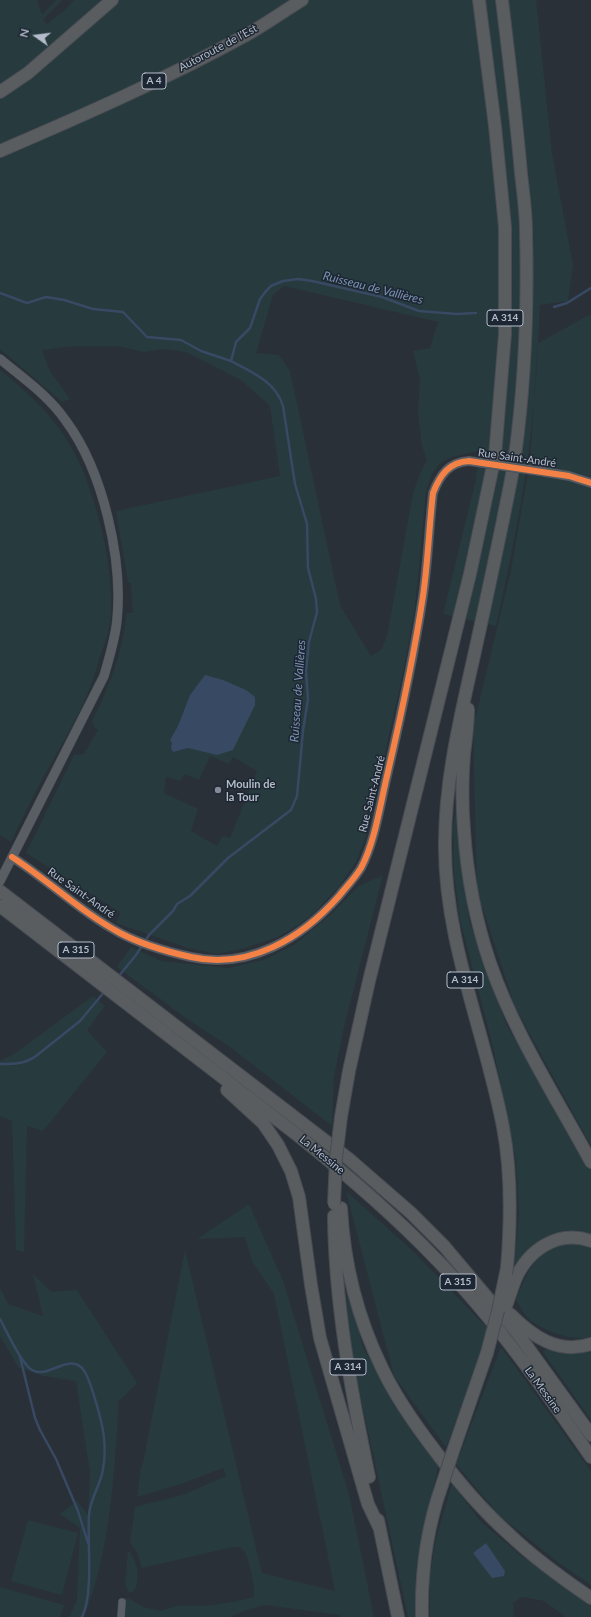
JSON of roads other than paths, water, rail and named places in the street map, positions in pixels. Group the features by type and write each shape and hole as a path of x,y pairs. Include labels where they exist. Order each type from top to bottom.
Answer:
{"highway":[{"path":"0,92 28,73 112,0"},
{"name":"Autoroute de l’Est","path":"0,151 77,118 192,63 249,33 302,0"},
{"name":"A 314","path":"398,1617 361,1439 345,1346 337,1277 336,1158 355,1044 369,980 470,574 494,456 505,334 505,227 495,126 479,0"},
{"name":"A 314","path":"422,1617 425,1556 433,1516 452,1454 488,1356 507,1268 511,1211 510,1183 503,1128 488,1063 452,924 444,862 448,795 453,759 515,458 526,326 526,228 517,125 502,0"},
{"path":"466,691 468,718 463,771 464,829 471,896 479,930 490,963 513,1017 532,1056 591,1162"},
{"name":"La Messine","path":"0,891 149,1013 187,1050 344,1173 436,1259 473,1299 508,1342 553,1402 591,1457"},
{"name":"La Messine","path":"0,906 349,1159 410,1213 444,1246 518,1334 591,1435"},
{"path":"187,1050 263,1123 282,1151 291,1171 298,1197 320,1338 356,1458 368,1504 380,1527"},
{"path":"337,1206 342,1224 350,1275 359,1309 370,1342 382,1369 397,1395 446,1466 478,1505 531,1553 591,1598"},
{"path":"488,1356 515,1280 526,1261 549,1242 570,1238 579,1238 591,1241"},
{"path":"444,1246 520,1324 536,1337 554,1345 564,1347 582,1347 591,1344"}],"street":[{"path":"0,359 48,400 66,421 78,439 91,466 100,491 113,545 118,584 114,642 104,676 0,881"},
{"name":"Rue Saint-André","path":"12,857 80,907 129,937 192,958 211,960 245,957 261,952 291,938 316,920 348,885 361,868 369,848 376,824 412,661 423,594 433,493 437,481 454,464 469,461 569,476 591,483"},
{"path":"121,1617 122,1602"}],"water":[{"path":"205,675 223,680 246,690 255,697 255,705 233,750 217,755 188,748 173,752 171,748 172,743 170,740 178,726 190,695"},
{"path":"486,1543 505,1571 504,1576 492,1578 473,1553"}],"waterway":[{"name":"Ruisseau de Vallières","path":"118,977 136,955 149,935 173,911 177,904 190,896 228,858 291,810 297,796 303,731 308,699 306,671 309,642 317,612 316,599 308,568 307,524 295,484 283,406 280,398 269,384 255,374 231,361 236,342 250,328 260,299 266,291 271,286 283,281 298,279 382,297 419,311 457,314 476,313"},
{"name":"Ruisseau de Vallières","path":"554,307 567,303 591,288"},
{"path":"0,293 27,303 46,297 64,300 93,309 123,312 147,337 181,340 201,351 231,361"},
{"name":"Ruisseau de Vallières","path":"0,1064 15,1064 32,1059 80,1021 105,991"},
{"name":"Ruisseau de Vallières","path":"0,1319 19,1355 28,1367 38,1372 44,1372 63,1365 75,1364 81,1367 85,1372 96,1401 105,1446 104,1465 100,1481 93,1497 89,1515 89,1581 86,1607 82,1617"},
{"path":"20,1357 35,1418 56,1459 78,1511 88,1543"}],"place":[{"name":"Moulin de la Tour","path":"218,790"}]}
